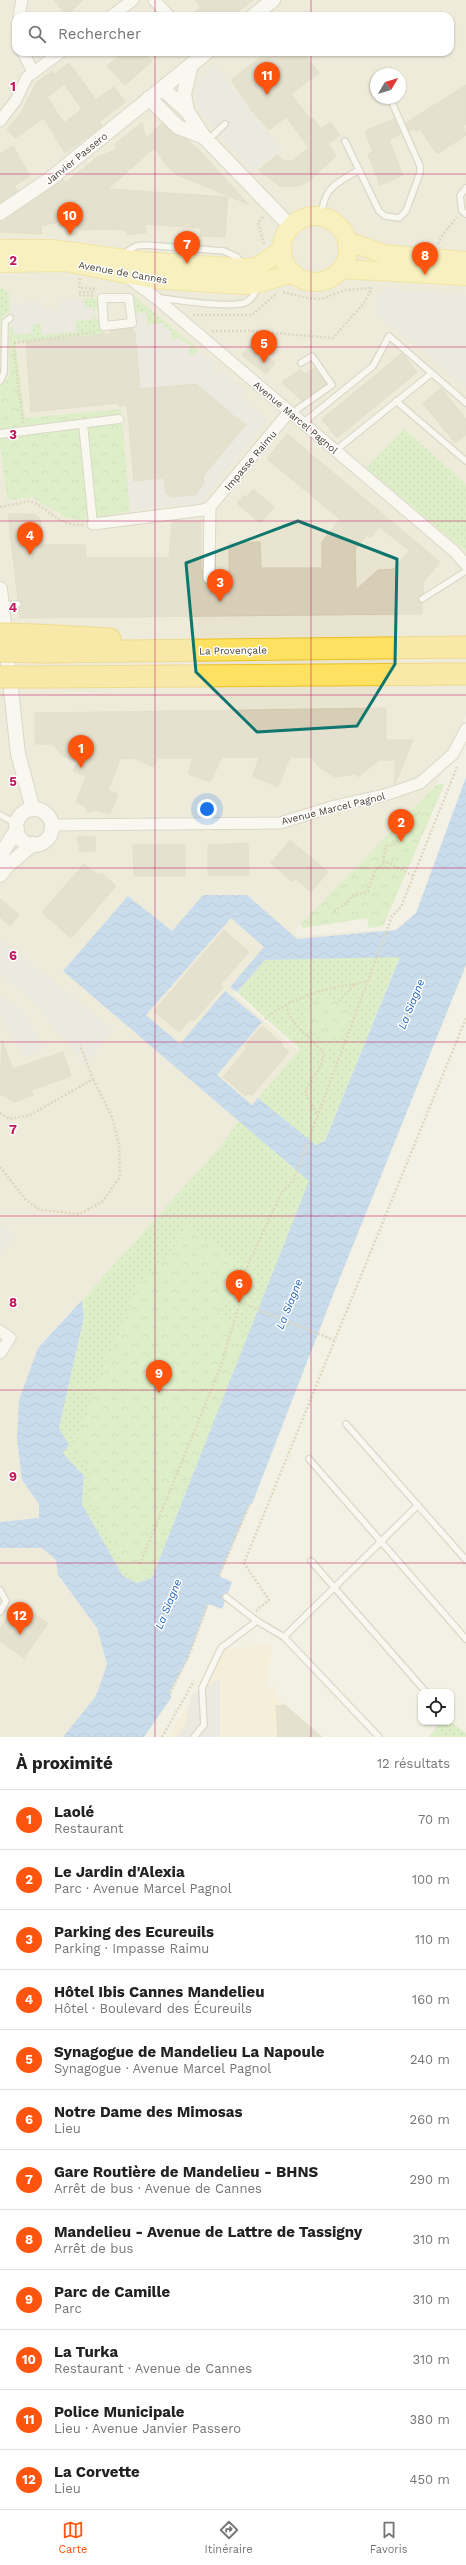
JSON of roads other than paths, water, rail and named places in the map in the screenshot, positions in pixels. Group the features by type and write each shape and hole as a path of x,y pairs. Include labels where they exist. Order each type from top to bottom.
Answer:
{"highway":[{"path":"0,634 39,643"},
{"name":"La Provençale","path":"0,652 39,643 188,651 466,647"},
{"path":"0,677 466,674"}],"main road":[{"path":"321,217 338,225 347,241 346,260 342,269 335,276 318,282 304,280 292,273 285,262 282,250 284,237 291,227 300,220 321,217"},
{"path":"347,241 384,254 466,261"},
{"name":"Avenue de Cannes","path":"0,249 52,249 120,266 197,282 260,283 292,273"},
{"name":"Avenue de Cannes","path":"0,263 66,262 120,266 138,261 244,268 257,267 282,250"},
{"path":"342,269 466,276"}],"street":[{"path":"20,12 22,0"},
{"path":"116,12 133,0"},
{"path":"154,0 165,12"},
{"path":"258,12 273,0"},
{"path":"25,56 33,72"},
{"path":"0,121 16,100 26,77 55,56"},
{"path":"187,111 184,94 199,57"},
{"name":"Janvier Passero","path":"0,213 50,179 199,57"},
{"path":"162,88 187,111 206,139 291,227"},
{"path":"149,98 178,127 206,139"},
{"name":"Avenue Marcel Pagnol","path":"120,266 290,413 336,450 455,552 466,565"},
{"path":"102,298 129,298 132,324 104,326 104,322 102,298"},
{"name":"Impasse Raimu","path":"210,507 290,413"},
{"path":"0,434 120,419"},
{"path":"83,424 93,524 203,510 210,507 209,578"},
{"path":"0,589 18,754 33,809"},
{"name":"Avenue Marcel Pagnol","path":"52,825 280,823 335,806 388,794 420,783 453,754 466,729"},
{"path":"0,856 22,813 33,809 47,815 52,825 46,840 33,844 6,867 0,875"},
{"path":"16,826 22,840 33,844"},
{"path":"0,1331 10,1338 0,1353"}],"lane":[{"path":"345,141 379,211 392,219 402,215 420,173 420,166 393,104"},
{"path":"206,139 225,124"},
{"path":"321,217 328,190 333,185 359,170"},
{"path":"464,212 460,196 466,188"},
{"path":"156,298 232,304 245,303 254,295 260,283"},
{"path":"0,381 4,374 5,322 10,318"},
{"path":"303,423 373,366 389,336 466,403"},
{"path":"290,413 332,385 312,356 301,363"},
{"path":"336,450 432,373"},
{"path":"396,401 466,461"},
{"path":"422,599 466,571"},
{"path":"2,605 18,604"},
{"path":"0,815 16,826"},
{"path":"346,1424 466,1560"},
{"path":"308,1459 466,1639"},
{"path":"284,1637 418,1505"},
{"path":"310,1561 423,1689"},
{"path":"0,1590 6,1601 0,1612"},
{"path":"226,1597 250,1616 284,1637 378,1737"},
{"path":"194,1737 204,1725 202,1688 221,1648 257,1620"}],"water":[{"name":"La Siagne","path":"466,777 466,965 331,1300 252,1504 250,1504 219,1576 232,1582 222,1609 208,1604 188,1658 170,1692 171,1698 144,1737 63,1737 96,1696 107,1664 97,1628 58,1575 56,1560 42,1548 0,1548 0,1522 39,1518 39,1504 22,1480 17,1439 19,1400 38,1348 82,1300 84,1317 59,1428 69,1445 63,1453 84,1476 82,1504 123,1576 137,1583 152,1578 309,1181 63,971 128,896 172,931 203,895 247,895 297,939 396,930 416,913","holes":["231,918 264,947 230,987 237,992 265,960 400,957 325,1141 316,1145 258,1098 252,1105 217,1075 262,1022 225,991 180,1044 146,1015"]}],"place":[{"name":"Police Municipale","path":"267,95"},
{"name":"La Turka","path":"70,235"},
{"name":"Gare Routière de Mandelieu - BHNS","path":"187,264"},
{"name":"Mandelieu - Avenue de Lattre de Tassigny","path":"425,275"},
{"name":"Synagogue de Mandelieu La Napoule","path":"264,363"},
{"name":"Hôtel Ibis Cannes Mandelieu","path":"30,555"},
{"name":"Parking des Ecureuils","path":"220,602"},
{"name":"Laolé","path":"81,768"},
{"name":"Le Jardin d'Alexia","path":"401,842"},
{"name":"Notre Dame des Mimosas","path":"239,1303"},
{"name":"Parc de Camille","path":"159,1393"},
{"name":"La Corvette","path":"20,1635"}]}
